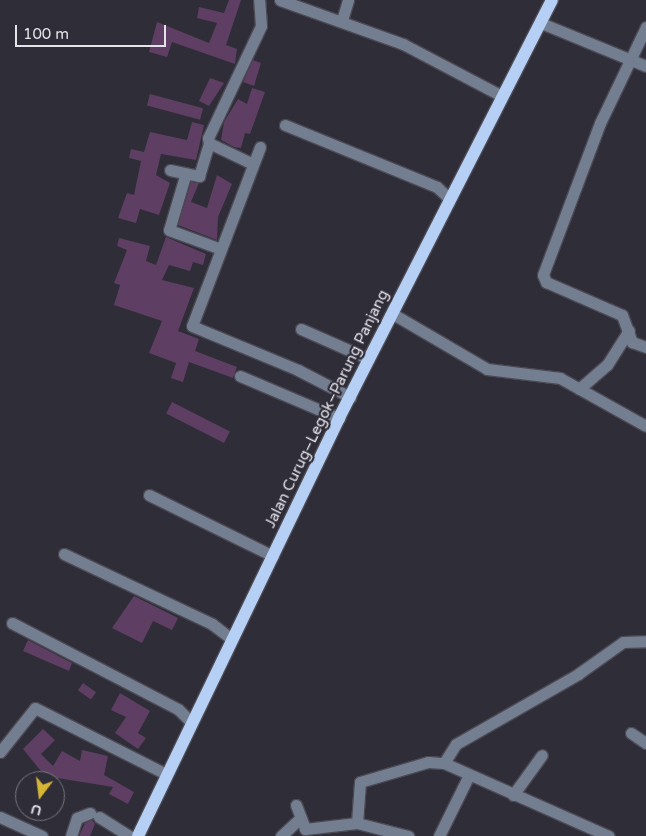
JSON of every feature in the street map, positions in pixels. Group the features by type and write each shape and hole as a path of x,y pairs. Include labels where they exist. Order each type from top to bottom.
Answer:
{"main road":[{"name":"Jalan Curug–Legok–Parung Panjang","path":"138,836 191,722 339,418 393,314 449,198 552,0"}],"street":[{"path":"170,170 195,178 204,170 209,143 262,26 259,0"},
{"path":"280,0 304,4 431,56 502,96"},
{"path":"342,20 348,0"},
{"path":"540,23 646,66"},
{"path":"646,28 628,59 543,275 546,282 622,315 632,342 646,347"},
{"path":"285,125 437,187 449,198"},
{"path":"209,143 253,164"},
{"path":"260,147 192,326 298,370 350,398"},
{"path":"185,176 169,230 221,249"},
{"path":"393,314 487,369 548,375 579,389 646,426"},
{"path":"301,329 369,359"},
{"path":"579,389 607,365 629,330"},
{"path":"240,376 339,418"},
{"path":"149,495 273,556"},
{"path":"64,554 212,624 232,639"},
{"path":"12,623 178,709 191,722"},
{"path":"444,763 456,744 578,674 624,642 646,642"},
{"path":"0,752 35,708 166,774"},
{"path":"631,733 646,743"},
{"path":"512,795 542,755"},
{"path":"357,823 360,782 428,762 444,763 584,831 609,836"},
{"path":"439,836 469,775"},
{"path":"296,805 299,819 305,829 357,823 408,836"},
{"path":"71,836 77,818 94,815 129,836"},
{"path":"0,818 42,836"},
{"path":"281,836 299,819"}],"building":[{"path":"229,0 241,0 226,45 237,49 235,64 172,42 167,57 149,52 157,22 209,43 217,23 197,18 199,7 224,13"},
{"path":"253,60 261,63 254,86 243,82"},
{"path":"210,78 224,83 209,106 199,101"},
{"path":"252,88 265,92 250,134 245,133 241,148 234,147 221,140 224,122 238,99 247,104"},
{"path":"150,94 203,108 200,120 147,106"},
{"path":"192,122 204,125 196,160 161,154 156,175 170,183 159,215 140,209 136,223 118,218 127,193 134,195 141,161 129,158 131,149 144,152 150,132 187,140"},
{"path":"217,175 232,184 218,217 217,240 178,225 191,182 199,183 191,202 207,208"},
{"path":"166,237 206,254 203,265 193,262 190,271 169,265 162,280 194,288 178,331 199,339 195,351 237,367 233,378 189,362 183,382 171,378 176,363 149,353 162,321 114,305 120,285 114,283 127,250 117,246 119,238 150,246 146,261 156,265"},
{"path":"172,402 230,432 224,443 166,414"},
{"path":"134,596 178,618 172,630 153,621 142,643 112,628"},
{"path":"28,640 72,663 69,671 23,651"},
{"path":"83,683 96,692 91,700 78,690"},
{"path":"120,693 150,711 138,733 146,738 138,749 115,733 126,717 111,710"},
{"path":"43,729 55,740 41,754 53,766 62,751 80,761 82,750 108,756 104,775 134,792 128,804 109,794 113,787 65,779 65,771 41,771 23,749"},
{"path":"92,820 95,824 90,836 79,836 85,823"}]}
